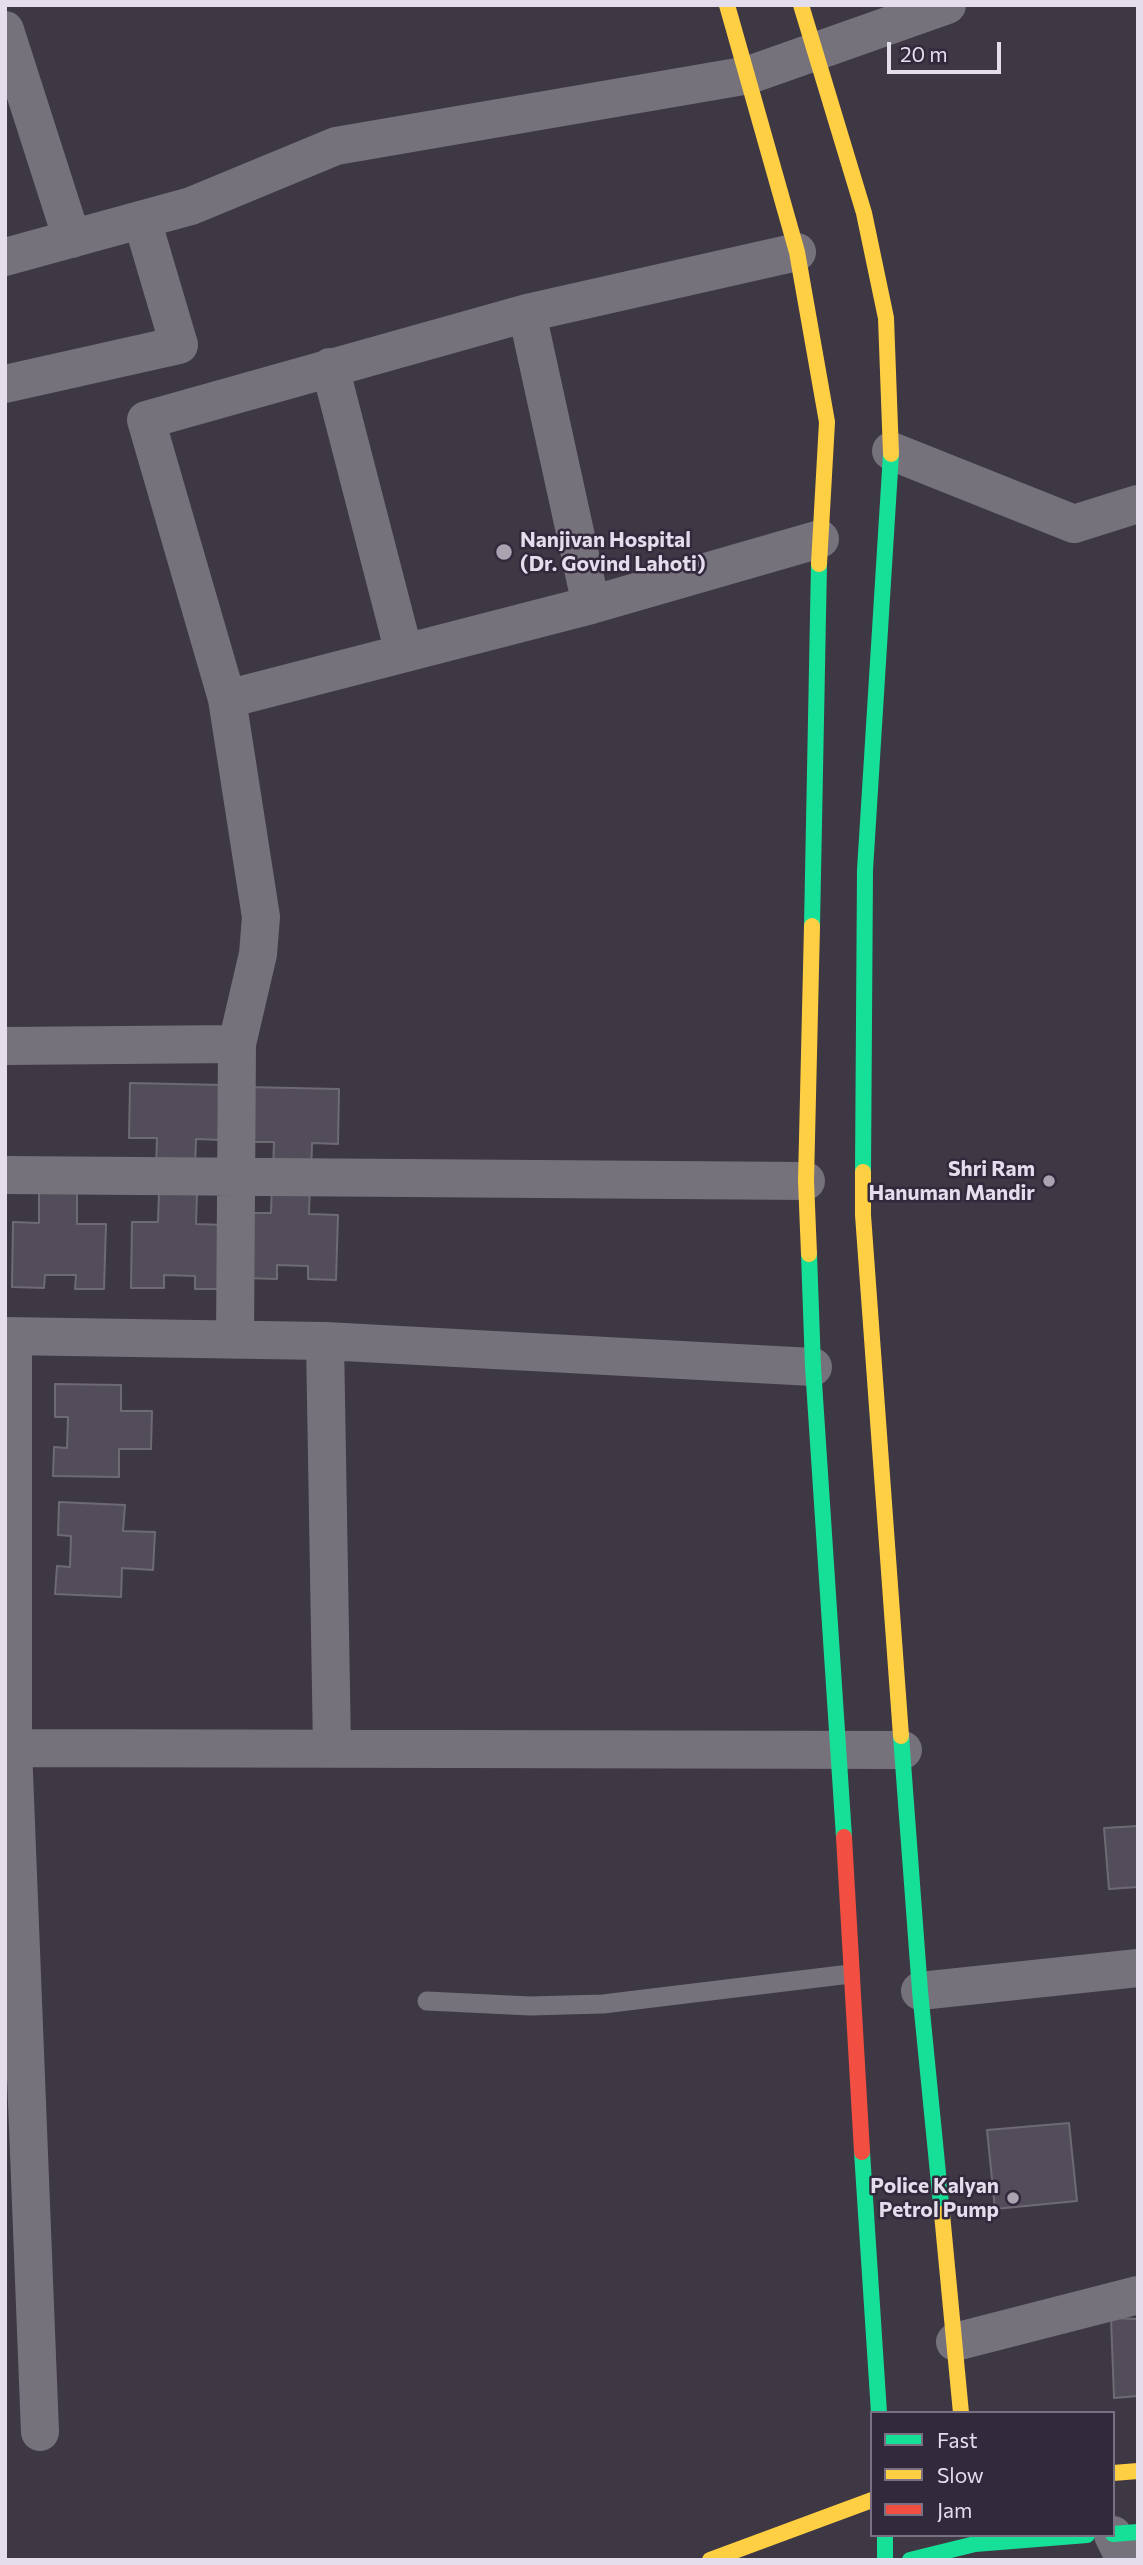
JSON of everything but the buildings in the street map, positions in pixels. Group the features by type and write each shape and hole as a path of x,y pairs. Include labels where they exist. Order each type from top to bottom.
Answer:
{"street":[{"path":"727,5 797,252 827,422 820,539 806,1181 813,1367 841,1750 850,1974 879,2411"},
{"path":"801,5 876,263 886,318 891,451 865,870 863,1215 920,1991 961,2411"},
{"path":"5,257 191,206 336,146 749,75 947,5"},
{"path":"5,30 72,239"},
{"path":"5,384 179,345 142,220"},
{"path":"235,1340 237,1044 259,935 227,699 146,419 527,313 797,252"},
{"path":"527,313 591,605"},
{"path":"330,367 404,653"},
{"path":"891,451 1074,524 1138,504"},
{"path":"227,699 591,605 820,539"},
{"path":"5,1046 237,1044"},
{"path":"5,1175 806,1181"},
{"path":"40,2432 18,2179 9,1748 9,1337 325,1341 813,1367"},
{"path":"325,1341 332,1748"},
{"path":"9,1748 903,1750"},
{"path":"920,1991 1138,1968"},
{"path":"955,2342 1138,2295"},
{"path":"1115,2473 1138,2471"},
{"path":"710,2560 870,2501"},
{"path":"1115,2534 1138,2532"},
{"path":"885,2537 885,2560"},
{"path":"910,2560 975,2539 1031,2537"},
{"path":"1114,2537 1125,2560"}],"lane":[{"path":"427,2001 530,2006 603,2004 850,1974"}],"traffic: fast":[{"path":"863,1172 865,870 891,454"},
{"path":"812,926 819,564"},
{"path":"809,1254 813,1367 844,1837"},
{"path":"901,1736 920,1991 942,2214"},
{"path":"862,2152 879,2411"},
{"path":"1115,2534 1138,2532"},
{"path":"885,2537 885,2560"},
{"path":"910,2560 975,2544 1062,2537"}],"traffic: slow":[{"path":"727,5 797,252 827,422 819,564"},
{"path":"801,5 864,213 886,318 891,454"},
{"path":"809,1254 806,1181 812,926"},
{"path":"863,1172 863,1215 901,1736"},
{"path":"942,2214 961,2411"},
{"path":"1115,2473 1138,2471"},
{"path":"710,2560 870,2501"}],"traffic: jam":[{"path":"844,1837 862,2152"}],"place":[{"name":"Nanjivan Hospital (Dr. Govind Lahoti)","path":"504,552"},
{"name":"Shri Ram Hanuman Mandir","path":"1049,1181"},
{"name":"Police Kalyan Petrol Pump","path":"1013,2198"}]}
